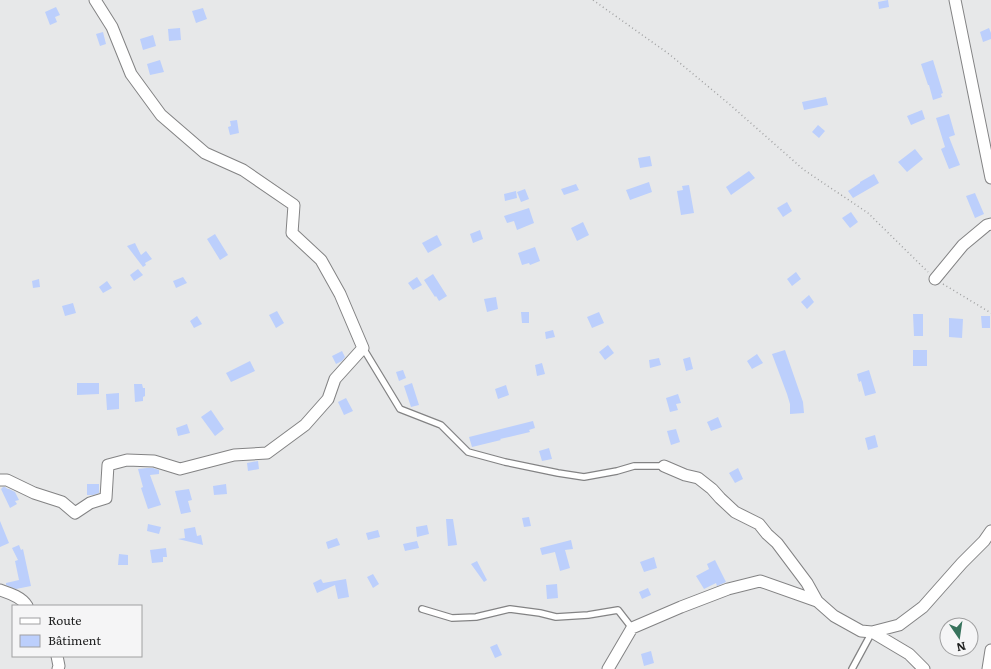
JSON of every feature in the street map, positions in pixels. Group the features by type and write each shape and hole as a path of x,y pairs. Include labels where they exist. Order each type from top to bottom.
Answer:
{"street":[{"path":"0,480 7,480 34,493 62,502 75,513 90,503 106,498 108,465 127,460 154,462 180,469 234,455 267,453 304,425 328,399 335,379 363,348 340,294 321,260 292,233 294,205 243,170 204,153 161,115 131,74 112,27 95,0"},
{"path":"955,0 991,178"},
{"path":"935,279 963,245 986,225 991,224"},
{"path":"664,466 685,475 698,478 712,489 735,512 759,524 777,543 807,583 817,601 834,616 861,631 872,632 899,625 923,608 962,563 984,541 991,531"},
{"path":"608,669 632,628 728,589 760,581 817,601"},
{"path":"0,590 13,595 25,602 26,605"},
{"path":"872,632 909,654 924,669"},
{"path":"988,669 991,650"},
{"path":"57,657 58,669"}],"lane":[{"path":"363,348 400,409 440,425 468,452 558,474 584,477 617,471 634,466 664,466"},
{"path":"422,609 452,618 476,617 510,609 556,617 588,615 618,610 632,628"},
{"path":"852,669 872,632"}],"path":[{"path":"593,0 669,54 728,103 804,170 868,213 935,279 991,314"}],"building":[{"path":"888,0 889,7 879,9 878,2"},
{"path":"56,7 60,15 55,17 57,22 50,25 45,12"},
{"path":"203,8 207,19 196,23 192,11"},
{"path":"180,28 181,40 169,41 168,29"},
{"path":"989,28 991,39 983,42 980,32"},
{"path":"103,32 106,44 100,46 96,34"},
{"path":"153,35 156,46 143,50 140,39"},
{"path":"160,60 164,72 150,75 147,64"},
{"path":"933,60 943,93 941,94 942,97 933,100 921,64"},
{"path":"826,97 828,105 804,110 802,102"},
{"path":"922,110 925,119 911,125 907,116"},
{"path":"949,114 955,135 949,137 960,165 949,169 941,149 945,147 936,118"},
{"path":"237,120 239,133 230,135 228,127 231,126 230,121"},
{"path":"818,125 825,131 819,138 812,132"},
{"path":"915,149 923,159 907,172 898,162"},
{"path":"650,156 652,166 640,168 638,158"},
{"path":"749,171 755,178 731,195 726,187"},
{"path":"874,174 879,183 853,198 848,191"},
{"path":"649,182 652,192 630,200 626,190"},
{"path":"576,184 579,190 564,195 561,189"},
{"path":"689,185 694,213 681,215 677,191 683,190 682,186"},
{"path":"525,189 529,199 521,202 517,192"},
{"path":"516,191 517,198 505,201 504,194"},
{"path":"975,193 984,214 975,218 966,196"},
{"path":"787,202 792,211 783,217 777,208"},
{"path":"529,208 534,223 517,230 514,221 507,223 504,216"},
{"path":"851,212 858,222 850,228 842,218"},
{"path":"583,222 589,235 577,241 571,228"},
{"path":"480,230 483,239 473,243 470,234"},
{"path":"215,234 228,255 220,260 207,239"},
{"path":"437,235 442,245 428,253 422,243"},
{"path":"135,243 141,255 146,251 152,259 145,263 146,265 143,267 127,246"},
{"path":"535,247 540,261 530,265 529,263 522,265 518,253"},
{"path":"138,269 143,275 134,281 130,275"},
{"path":"796,272 801,279 792,286 787,279"},
{"path":"433,274 447,296 439,301 424,280"},
{"path":"183,277 187,283 176,288 173,281"},
{"path":"417,277 422,285 413,290 408,283"},
{"path":"39,279 40,287 33,288 32,281"},
{"path":"107,281 112,288 103,293 99,287"},
{"path":"809,295 814,302 807,309 801,302"},
{"path":"496,297 498,309 487,312 484,299"},
{"path":"73,303 76,313 65,316 62,306"},
{"path":"277,311 284,323 276,328 269,315"},
{"path":"521,312 529,312 529,323 522,323"},
{"path":"599,312 604,323 592,328 587,317"},
{"path":"913,314 923,314 923,336 914,336"},
{"path":"197,316 202,324 194,328 190,321"},
{"path":"981,316 990,316 990,328 982,328"},
{"path":"949,318 963,319 962,338 949,337"},
{"path":"553,330 555,337 546,339 545,332"},
{"path":"608,345 614,353 605,360 599,352"},
{"path":"785,350 803,402 804,413 790,414 790,404 787,394 772,354"},
{"path":"913,350 927,350 927,366 913,366"},
{"path":"342,351 345,357 342,361 336,364 332,356"},
{"path":"757,354 763,363 752,369 747,361"},
{"path":"690,357 693,369 686,371 683,359"},
{"path":"659,358 661,365 650,368 649,360"},
{"path":"250,361 255,371 231,382 226,373"},
{"path":"542,363 545,374 537,376 535,365"},
{"path":"403,370 406,378 399,381 396,372"},
{"path":"869,370 876,393 865,396 861,381 859,382 857,374"},
{"path":"77,383 99,383 99,394 77,395"},
{"path":"412,383 419,405 411,407 404,386"},
{"path":"134,384 142,384 143,388 145,388 145,396 143,397 143,401 135,402"},
{"path":"506,385 509,395 498,399 495,389"},
{"path":"119,393 119,409 107,410 106,394"},
{"path":"678,394 681,403 676,404 678,410 670,412 666,398"},
{"path":"346,398 353,411 344,415 338,402"},
{"path":"211,410 224,429 215,436 201,417"},
{"path":"718,417 722,427 711,431 707,422"},
{"path":"533,421 535,428 529,430 530,432 472,447 469,437"},
{"path":"187,424 190,433 178,436 176,428"},
{"path":"676,429 680,442 671,445 667,431"},
{"path":"875,435 878,447 868,450 865,438"},
{"path":"549,448 552,459 542,461 539,451"},
{"path":"258,461 259,469 248,471 247,463"},
{"path":"147,468 159,470 159,474 150,475 161,505 148,509 141,488 143,487 138,469"},
{"path":"738,468 743,479 735,483 729,473"},
{"path":"87,484 99,484 99,493 87,495"},
{"path":"226,484 227,494 214,495 213,486"},
{"path":"3,487 15,492 19,500 15,501 17,504 10,508 1,489"},
{"path":"189,489 192,500 188,501 191,512 181,514 175,491"},
{"path":"529,517 531,526 524,527 522,518"},
{"path":"446,519 453,519 457,545 448,546"},
{"path":"0,521 9,543 0,547"},
{"path":"148,524 161,527 159,534 147,531"},
{"path":"427,525 429,534 417,537 416,527"},
{"path":"195,527 197,536 201,535 203,545 178,539 185,538 184,529"},
{"path":"378,530 380,537 368,540 366,533"},
{"path":"337,538 340,545 328,549 326,542"},
{"path":"571,540 573,549 565,550 570,568 560,571 555,552 542,555 540,548"},
{"path":"417,541 419,548 405,551 403,544"},
{"path":"19,545 21,550 23,549 31,586 16,589 6,585 6,583 19,580 15,561 18,560 12,548"},
{"path":"166,548 167,557 163,557 163,562 152,563 150,550"},
{"path":"119,554 128,555 128,565 118,565"},
{"path":"654,557 657,568 644,572 640,562"},
{"path":"715,560 726,582 717,586 716,583 704,589 696,576 709,569 707,564"},
{"path":"477,561 487,580 484,582 471,564"},
{"path":"373,574 379,584 373,588 367,577"},
{"path":"321,579 323,583 346,579 349,597 338,599 335,585 317,593 313,583"},
{"path":"557,584 558,598 547,599 546,585"},
{"path":"648,588 651,595 642,599 639,592"},
{"path":"497,644 502,655 495,658 490,647"},
{"path":"651,651 654,663 644,666 641,654"}]}
